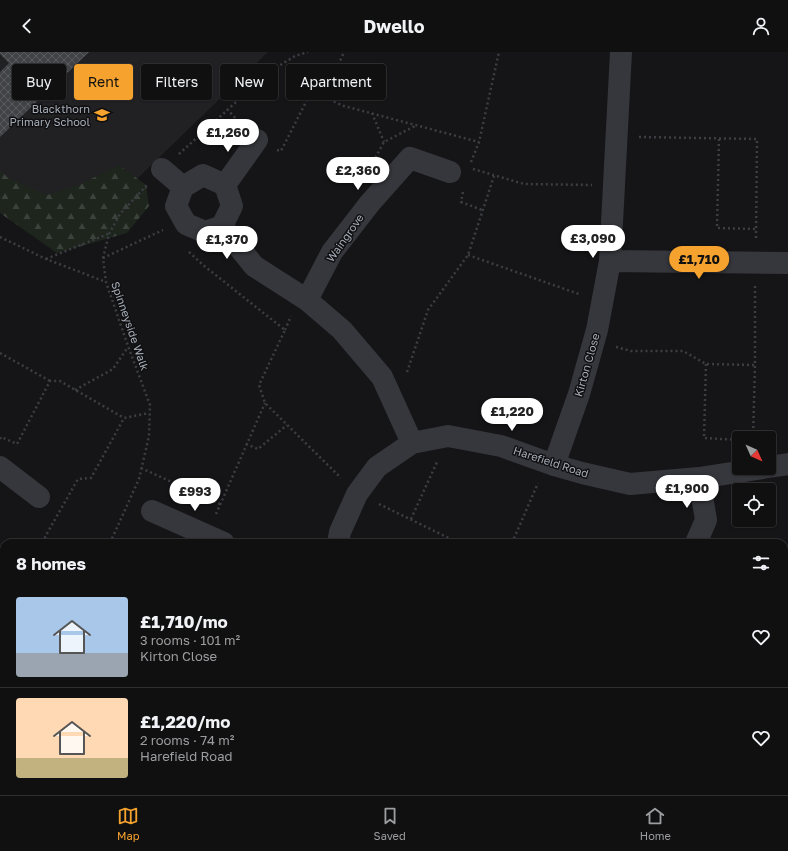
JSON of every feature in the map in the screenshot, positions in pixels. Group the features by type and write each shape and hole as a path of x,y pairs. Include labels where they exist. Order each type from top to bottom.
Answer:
{"street":[{"name":"Kirton Close","path":"551,464 579,394 594,341 610,261 621,52"},
{"path":"225,185 257,140"},
{"name":"Waingrove","path":"307,300 332,252 370,202 410,158 457,180"},
{"path":"162,169 183,187"},
{"path":"203,175 225,185 232,206 222,226 205,232 186,224 176,206 183,187 203,175"},
{"path":"222,226 254,266 307,300 342,330 382,377 412,443"},
{"path":"610,261 788,263"},
{"name":"Harefield Road","path":"339,539 340,532 357,494 377,468 412,443 448,436 501,446 551,464 630,484 699,478 732,473"},
{"path":"776,466 788,464"},
{"path":"0,467 39,497"},
{"path":"698,539 706,520 699,478"},
{"path":"152,511 214,539"}],"path":[{"name":"Spinneyside Walk","path":"112,539 139,478 149,436 150,405 106,282 103,258 109,234 120,214 162,169 227,109 269,72 295,56 308,52"},
{"path":"339,64 344,52"},
{"path":"499,52 479,142 469,167 494,176 524,184 614,186"},
{"path":"227,109 257,140 281,151 307,100"},
{"path":"331,100 344,106 479,142"},
{"path":"372,113 384,142"},
{"path":"719,139 717,228 756,229"},
{"path":"396,406 428,310 468,255 494,176"},
{"path":"457,180 461,202 482,210"},
{"path":"103,258 166,229"},
{"path":"46,259 109,234"},
{"path":"0,237 46,259 106,282"},
{"path":"187,250 203,265 285,330 259,385 265,403 357,494 451,539"},
{"path":"468,255 602,302"},
{"path":"594,341 631,352 683,351 706,364 755,365"},
{"path":"75,390 113,369 128,346"},
{"path":"0,353 50,381 60,381 124,418 149,413"},
{"path":"706,364 704,438 732,440"},
{"path":"0,437 17,444 50,381"},
{"path":"216,539 220,504 265,403"},
{"path":"46,539 45,537 78,479 91,478 124,418"},
{"path":"246,444 258,449 287,425"},
{"path":"411,520 448,436"},
{"path":"514,539 551,464"},
{"path":"141,468 220,504"}],"shaded area":[{"name":"Blackthorn Primary School","path":"0,52 268,52 256,64 220,64 220,99 139,177 44,228 0,194"}],"green space":[{"path":"119,165 146,185 149,206 127,233 57,253 0,213 0,170 8,178 47,195 81,184"}],"building":[{"path":"0,52 89,52 76,64 74,64 74,66 66,74 66,64 12,64 12,100 39,100 0,137 0,72 9,63 0,54"}],"place":[{"name":"Blackthorn Primary School","path":"102,115"}]}
